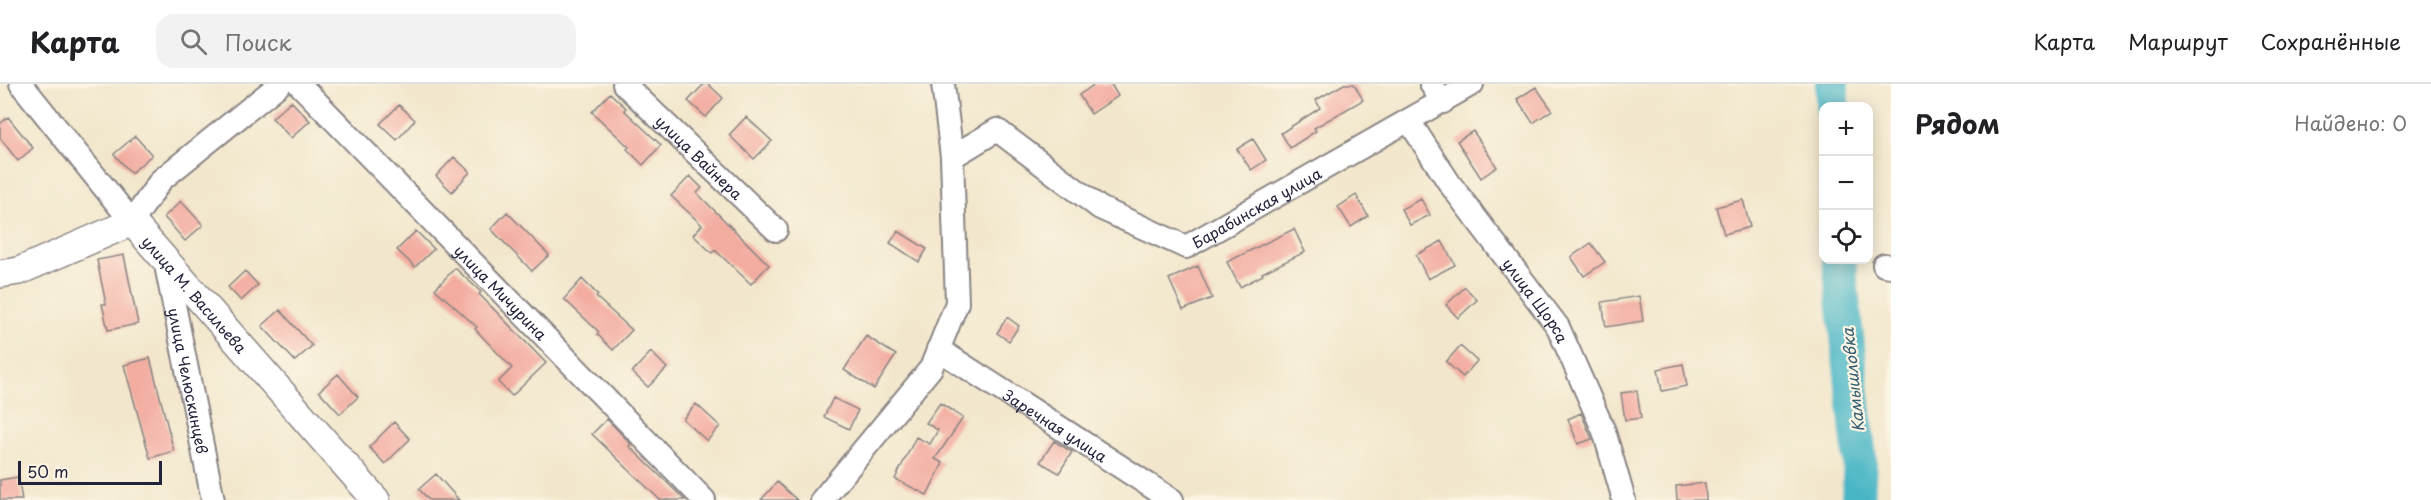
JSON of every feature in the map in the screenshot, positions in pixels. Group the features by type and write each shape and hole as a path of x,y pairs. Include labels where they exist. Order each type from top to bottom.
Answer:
{"street":[{"name":"улица М. Васильева","path":"21,84 132,222 376,500"},
{"path":"0,274 19,271 132,222 160,180 280,84"},
{"name":"улица Мичурина","path":"299,84 704,500"},
{"name":"улица Вайнера","path":"624,84 776,230"},
{"path":"822,500 931,368 957,303 952,157 943,84"},
{"name":"Барабинская улица","path":"952,157 998,130 1100,208 1186,247 1409,121 1437,93 1472,84"},
{"name":"улица Щорса","path":"1409,121 1450,184 1558,327 1604,431 1624,500"},
{"name":"улица Челюскинцев","path":"165,260 213,500"},
{"name":"Заречная улица","path":"938,349 1172,500"}],"building":[{"path":"704,84 708,84 723,98 706,117 688,101"},
{"path":"1095,84 1111,84 1118,96 1091,114 1079,95"},
{"path":"1344,84 1354,84 1363,100 1314,128 1316,131 1290,148 1281,133 1320,108 1316,100"},
{"path":"1536,87 1552,110 1533,123 1517,99"},
{"path":"610,93 626,108 624,110 661,145 643,165 627,149 629,147 592,112"},
{"path":"291,101 310,121 291,138 272,118"},
{"path":"399,105 415,120 397,140 380,124"},
{"path":"8,117 33,148 18,161 0,138 0,124"},
{"path":"746,117 772,141 754,159 729,135"},
{"path":"1473,131 1497,167 1481,178 1457,141"},
{"path":"135,136 152,155 131,173 114,154"},
{"path":"1253,139 1266,160 1251,170 1237,149"},
{"path":"454,157 470,172 452,192 436,176"},
{"path":"690,176 702,188 697,193 769,265 751,284 715,250 712,253 693,235 702,225 671,196"},
{"path":"1356,195 1368,216 1351,227 1338,207"},
{"path":"1421,199 1430,215 1410,225 1401,209"},
{"path":"1743,200 1750,227 1724,234 1716,207"},
{"path":"181,201 203,225 185,241 164,217"},
{"path":"507,212 549,255 532,271 491,229"},
{"path":"1294,229 1305,252 1262,273 1263,275 1240,287 1227,262"},
{"path":"416,231 434,249 415,267 397,250"},
{"path":"898,231 927,249 919,262 890,243"},
{"path":"1442,241 1455,265 1428,279 1416,255"},
{"path":"1591,243 1605,262 1584,276 1571,257"},
{"path":"124,255 138,324 108,330 102,304 106,304 97,260"},
{"path":"1198,266 1212,298 1183,310 1169,279"},
{"path":"455,268 481,292 479,294 546,363 512,396 498,382 512,368 475,329 477,327 435,289"},
{"path":"245,271 258,285 241,301 228,287"},
{"path":"582,279 598,295 596,297 632,330 613,350 597,334 599,332 564,299"},
{"path":"1465,287 1477,300 1458,318 1446,305"},
{"path":"1639,296 1643,321 1606,327 1602,302"},
{"path":"280,310 312,346 295,361 262,326"},
{"path":"1007,317 1019,326 1009,341 997,333"},
{"path":"866,336 896,355 874,389 844,370"},
{"path":"1460,346 1477,361 1463,377 1446,362"},
{"path":"651,352 667,368 648,387 632,372"},
{"path":"150,358 174,451 150,458 124,365"},
{"path":"1683,364 1687,386 1662,391 1658,369"},
{"path":"338,374 358,397 340,414 319,391"},
{"path":"1637,391 1641,418 1625,420 1621,393"},
{"path":"833,398 858,410 849,429 824,417"},
{"path":"940,403 963,418 935,459 943,463 927,495 895,479 916,437 930,444 938,430 926,423"},
{"path":"696,404 720,426 707,441 683,419"},
{"path":"1581,413 1592,439 1578,444 1568,419"},
{"path":"607,419 631,444 629,446 685,500 660,500 592,434"},
{"path":"394,422 410,439 385,464 369,447"},
{"path":"1054,441 1072,452 1059,473 1040,462"},
{"path":"436,474 459,500 429,500 419,489"},
{"path":"18,477 22,500 0,500 0,480"},
{"path":"777,482 797,500 761,500"},
{"path":"1705,483 1706,500 1677,500 1676,486"}],"waterway":[{"name":"Камышловка","path":"1832,84 1832,102"},
{"name":"Камышловка","path":"1839,264 1860,461 1858,500"}]}
